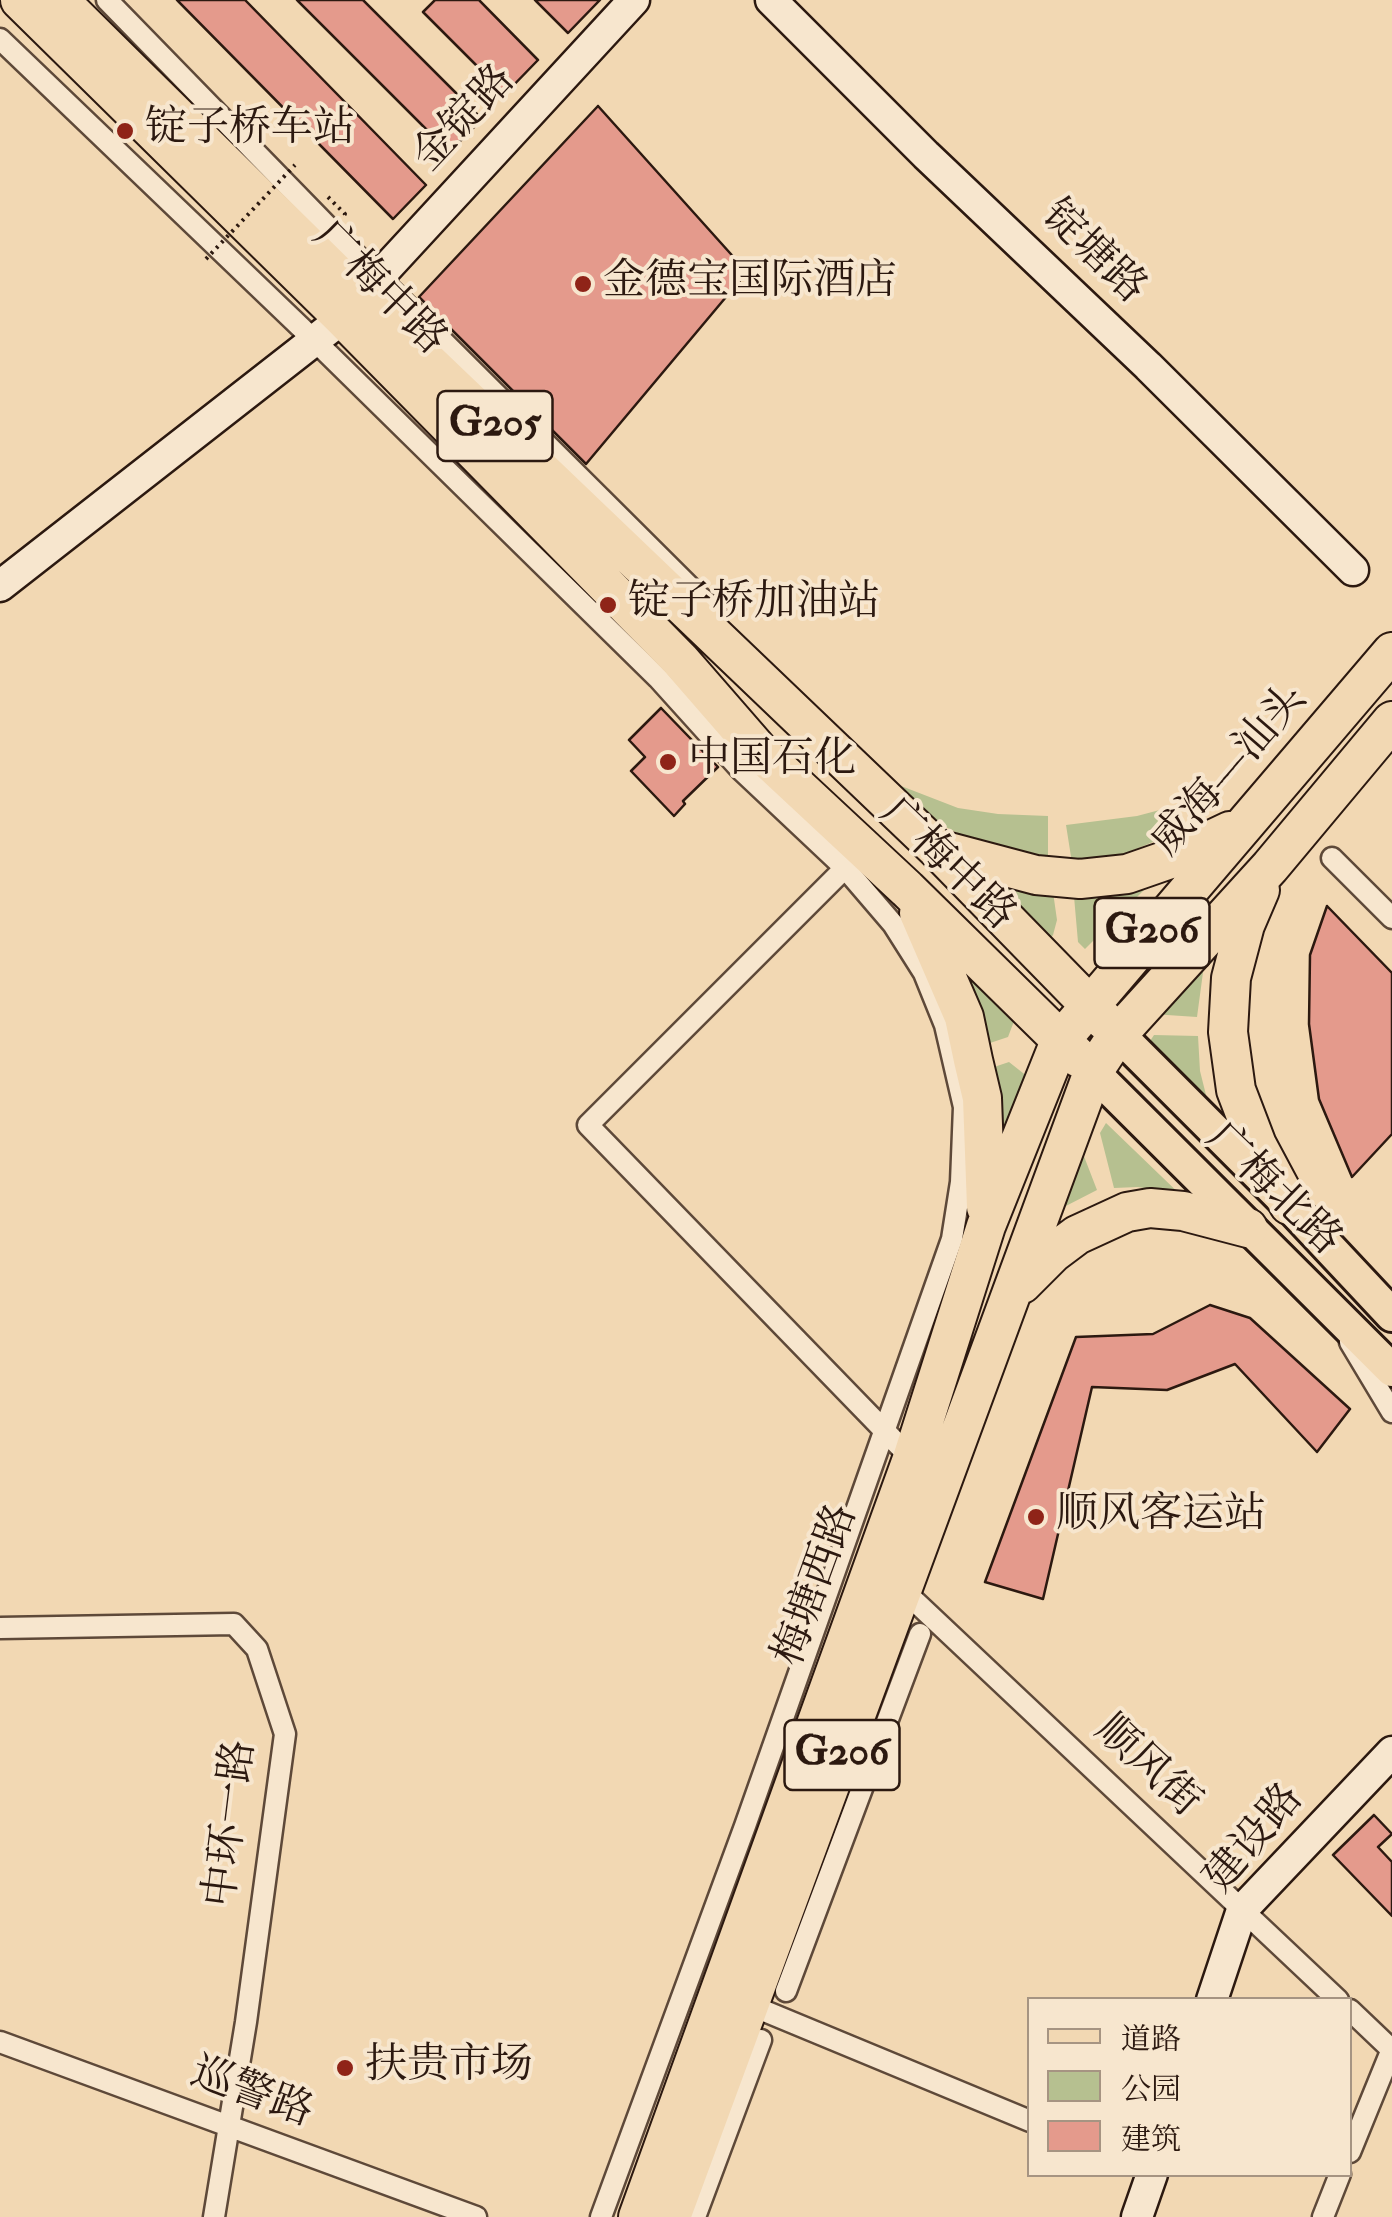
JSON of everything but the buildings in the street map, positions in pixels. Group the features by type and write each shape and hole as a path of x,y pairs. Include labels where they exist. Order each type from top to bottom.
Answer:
{"highway":[{"name":"广梅中路","path":"20,0 338,311 680,660 855,858 907,888 1093,1072"},
{"name":"广梅中路","path":"58,0 338,311 778,697 936,848 1118,1034"},
{"name":"威海—汕头","path":"1060,1041 1392,652"},
{"name":"威海—汕头","path":"1093,1072 1118,1034 1270,867 1392,720"},
{"path":"936,848 1036,875 1080,879 1127,874 1243,825"},
{"path":"1270,867 1245,925 1231,978 1228,1032 1236,1090 1257,1145 1289,1206"},
{"path":"907,888 964,1017 982,1098 986,1226"},
{"path":"961,942 996,910"},
{"name":"梅塘西路","path":"638,2217 912,1459 986,1226 1060,1041"},
{"name":"梅塘西路","path":"671,2217 756,2022 903,1590 1093,1072"},
{"path":"1014,1293 1077,1235 1126,1212 1150,1208 1182,1211 1248,1228"}],"main road":[{"name":"广梅北路","path":"1118,1034 1392,1315"},
{"name":"广梅北路","path":"1093,1072 1392,1370"}],"street":[{"path":"107,0 338,311"},
{"name":"金锭路","path":"338,311 634,0"},
{"name":"锭塘路","path":"771,0 1353,570"},
{"path":"0,39 338,311"},
{"path":"0,567 338,311"},
{"path":"0,586 338,311"},
{"path":"602,2217 751,1808 885,1428 952,1239 961,1182 964,1107 945,1025 924,973 855,858 588,1125 885,1428 912,1459"},
{"path":"1332,858 1392,918"},
{"path":"1329,1306 1392,1412"},
{"name":"顺风街","path":"903,1590 1335,1997"},
{"name":"中环一路","path":"0,1628 234,1624 256,1649 285,1734 214,2217"},
{"path":"786,1990 920,1634"},
{"name":"建设路","path":"1213,1997 1242,1910 1392,1752"},
{"path":"1352,2012 1392,2050 1352,2147"},
{"path":"696,2217 756,2022 1027,2119"},
{"name":"巡警路","path":"0,2042 476,2217"},
{"path":"1138,2217 1151,2177"},
{"path":"1323,2217 1339,2177"}],"path":[{"path":"206,259 295,166"}],"green space":[{"path":"896,784 958,808 1048,816 1048,859 1012,854 965,837 917,812 901,797"},
{"path":"1171,807 1183,820 1170,835 1119,856 1072,863 1066,825 1137,816"},
{"path":"1166,868 1085,949 1078,942 1073,885"},
{"path":"989,875 1052,885 1057,920 1044,947"},
{"path":"953,951 1016,1016 1008,1037 990,1043"},
{"path":"1204,965 1197,1017 1152,1014"},
{"path":"1154,1035 1198,1036 1207,1099 1224,1133 1144,1050"},
{"path":"1009,1062 1028,1077 1003,1154 994,1067"},
{"path":"1106,1123 1188,1202 1175,1193 1114,1188 1100,1133"},
{"path":"1080,1146 1097,1190 1060,1209"}],"place":[{"name":"锭子桥车站","path":"125,131"},
{"name":"金德宝国际酒店","path":"583,284"},
{"name":"锭子桥加油站","path":"608,605"},
{"name":"中国石化","path":"668,762"},
{"name":"顺风客运站","path":"1036,1517"},
{"name":"扶贵市场","path":"345,2068"}]}
